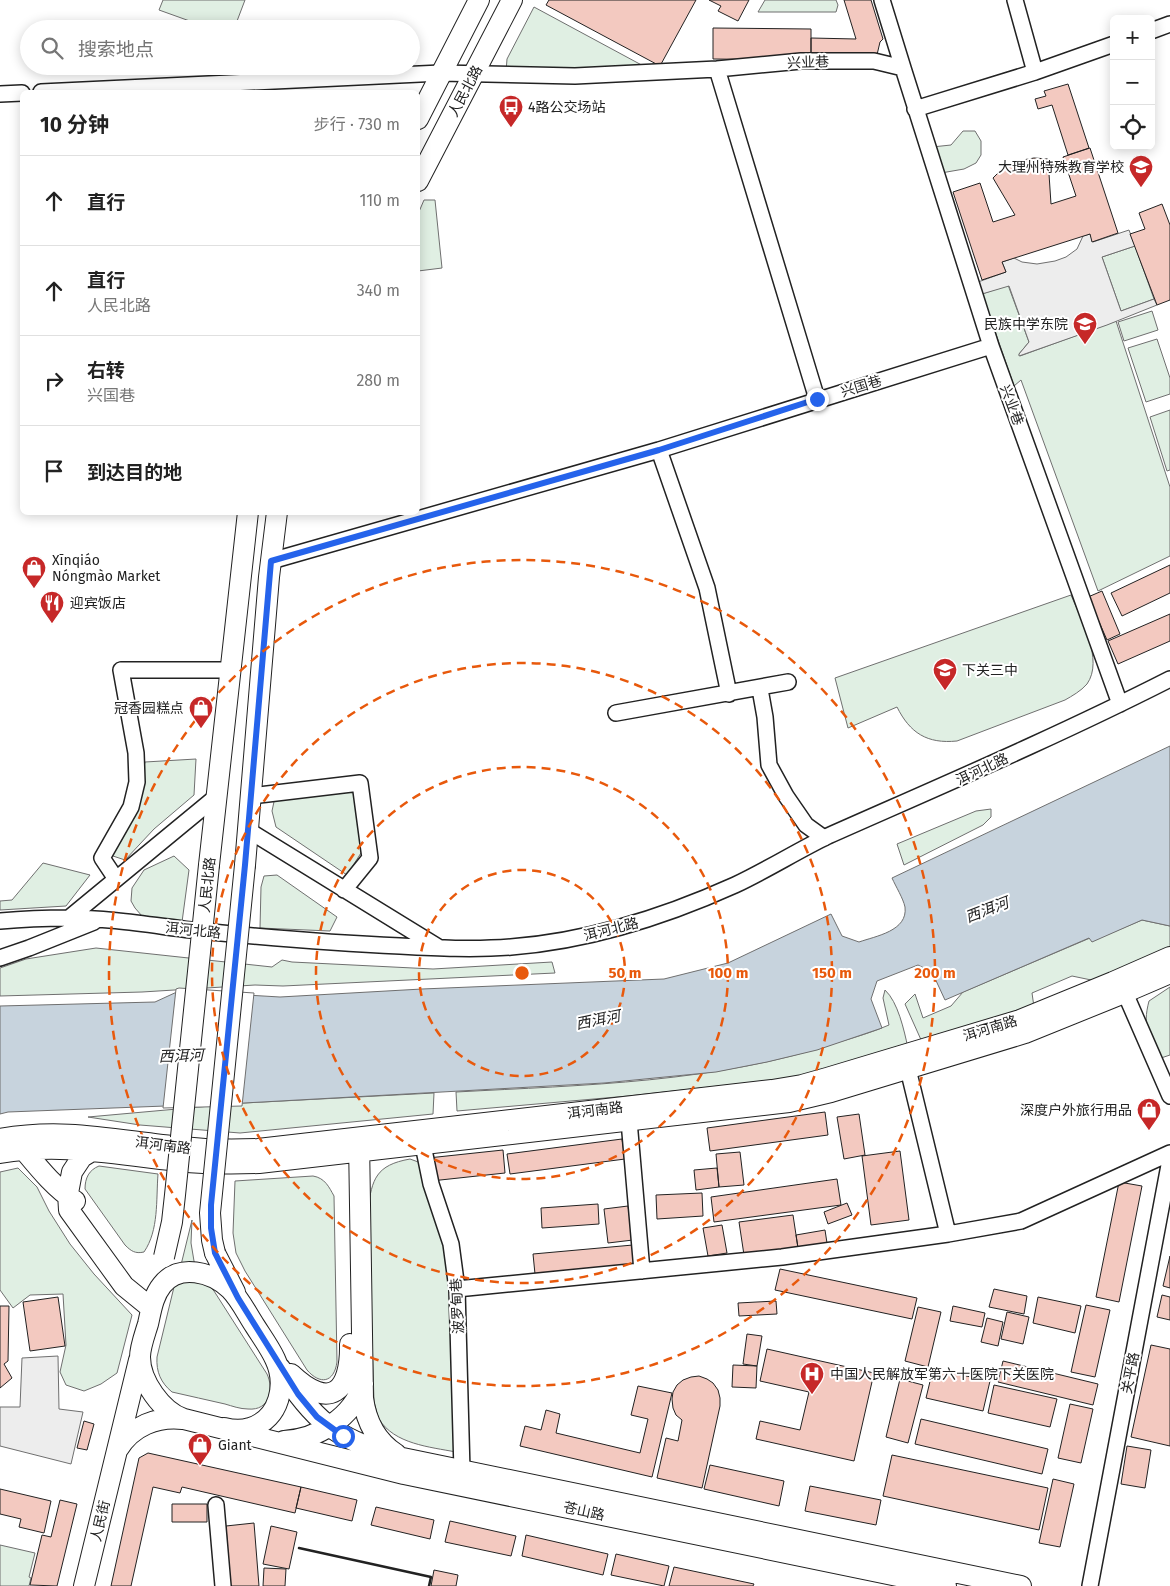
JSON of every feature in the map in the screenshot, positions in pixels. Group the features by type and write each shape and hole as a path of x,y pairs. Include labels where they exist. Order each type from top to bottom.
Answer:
{"main road":[{"path":"420,114 479,0"},
{"name":"人民北路","path":"420,177 512,0"},
{"name":"人民北路","path":"151,1308 172,1222 248,515"},
{"path":"277,515 245,865 211,1205 211,1228 215,1253 238,1298 302,1400 317,1417 343,1436 368,1448 414,1461"},
{"name":"洱河南路","path":"12,1142 50,1148 93,1150 171,1161 218,1164 260,1163 352,1146 802,1085 1020,1020 1105,986 1170,957"},
{"name":"洱河南路","path":"0,1153 12,1142 32,1134 66,1134 115,1138 190,1148 237,1150 423,1145 728,1110 805,1099 1025,1033 1170,973"},
{"path":"115,1138 82,1157 75,1167 70,1180 69,1210 124,1286 151,1308"},
{"path":"12,1142 68,1196"},
{"path":"275,1359 300,1383 316,1391 324,1393 334,1392 346,1380 349,1369 350,1350 352,1146"},
{"path":"352,1146 363,1384 366,1410 376,1435 385,1446 396,1454 414,1461"},
{"path":"238,1298 230,1289 217,1280 201,1274 185,1272 174,1275 165,1281 157,1292 151,1308 140,1357 145,1377 156,1398 172,1414 184,1419 237,1430 250,1428 265,1420 277,1404 281,1388 281,1378 275,1359"},
{"name":"人民街","path":"84,1586 140,1357"},
{"path":"270,1440 284,1441 303,1438 329,1426 349,1410 363,1384"},
{"path":"115,1455 124,1441 144,1425 162,1418 184,1419"},
{"name":"苍山路","path":"224,1428 404,1474 946,1586"},
{"name":"苍山路","path":"414,1461 1021,1586"}],"street":[{"path":"882,0 903,68"},
{"path":"1015,0 1035,72"},
{"path":"1155,29 1170,24"},
{"path":"915,109 1035,72 1110,45"},
{"name":"兴业巷","path":"420,74 575,76 801,61 874,61 903,68 991,346 1120,704"},
{"path":"717,68 817,399"},
{"name":"兴业巷","path":"83,90 399,75"},
{"path":"0,94 20,93"},
{"name":"兴国巷","path":"271,561 659,450 991,346"},
{"path":"659,450 707,588 729,694"},
{"path":"116,879 102,858 132,807 137,782 136,753 122,670 230,670"},
{"name":"洱河北路","path":"0,921 69,918 276,939 439,948 510,947 559,942 654,918 734,886 771,868 824,838 976,772 1170,679"},
{"path":"616,713 760,689 788,682"},
{"path":"760,689 765,717 769,765 786,796 806,825 824,838"},
{"path":"251,796 360,783 370,858 344,890"},
{"path":"69,918 217,796"},
{"path":"248,830 439,948"},
{"path":"0,958 99,920"},
{"path":"1125,993 1170,1096"},
{"path":"908,1069 948,1234"},
{"path":"629,1121 642,1271"},
{"name":"波罗甸巷","path":"423,1145 431,1184 451,1244 457,1288 462,1471"},
{"path":"457,1288 782,1257 948,1234 1021,1221 1170,1153"},
{"name":"关平路","path":"1090,1586 1170,1160"},
{"path":"216,1505 223,1586"}],"green space":[{"path":"163,0 245,0 237,20 187,20 159,10"},
{"path":"765,0 836,0 838,5 836,12 758,12"},
{"path":"534,7 649,69 506,72 507,59"},
{"path":"963,131 975,131 981,141 981,155 976,163 964,169 941,173 932,147 951,145"},
{"path":"424,200 435,200 442,268 420,271 420,209"},
{"path":"1135,246 1154,299 1121,311 1102,257"},
{"path":"1008,285 1029,342 1019,354 1020,356 1116,321 1170,487 1170,556 1098,591 1021,380 1014,386 982,294"},
{"path":"1152,311 1158,330 1124,341 1118,322"},
{"path":"1157,339 1170,378 1170,394 1146,402 1128,348"},
{"path":"1170,410 1170,470 1167,471 1150,417"},
{"path":"1071,595 1085,627 1093,663 1092,674 1087,684 1071,697 957,741 937,741 921,735 908,724 897,707 848,728 835,678"},
{"path":"196,759 194,795 154,829 125,860 113,856 106,848 118,813 138,797 145,762"},
{"path":"357,786 366,845 347,875 276,827 272,811 275,797"},
{"path":"991,809 991,817 983,825 904,865 897,844 976,811"},
{"path":"174,856 189,870 182,922 142,916 131,901 132,888 144,870"},
{"path":"43,863 90,875 66,906 0,910 0,901 12,900"},
{"path":"277,875 337,917 330,931 260,928 261,887 264,876"},
{"path":"1142,920 1170,926 1170,949 1096,981 1072,976 1032,993 1034,1007 922,1042 905,1004 915,994 923,1018 951,1006 963,992 1090,938 1092,941"},
{"path":"96,948 272,967 282,960 433,969 552,962 555,973 283,986 255,985 142,992 0,996 0,968 26,959"},
{"path":"1170,987 1170,1055 1161,1058 1148,1031 1147,1010 1149,1001"},
{"path":"885,990 890,995 897,1009 908,1048 802,1077 628,1096 457,1111 456,1092 650,1080 746,1066 793,1056 889,1025 883,998"},
{"path":"434,1093 433,1114 240,1133 140,1125 88,1117 244,1103"},
{"path":"410,1159 421,1163 443,1236 452,1284 456,1452 413,1443 394,1434 379,1419 374,1401 368,1209 371,1189 378,1175 390,1165"},
{"path":"99,1166 158,1174 154,1225 149,1243 144,1252 133,1252 125,1245 85,1189 88,1175"},
{"path":"18,1168 37,1187 49,1211 70,1244 94,1274 132,1315 117,1373 101,1384 84,1391 66,1385 60,1372 66,1345 63,1294 30,1295 13,1308 0,1290 0,1172"},
{"path":"313,1176 324,1181 334,1196 337,1362 333,1374 326,1380 317,1378 307,1370 245,1271 236,1253 233,1233 235,1181"},
{"path":"192,1220 191,1243 195,1267 180,1269"},
{"path":"193,1280 209,1286 214,1291 267,1374 270,1392 266,1403 261,1406 255,1409 248,1409 172,1392 162,1381 157,1368 157,1357 174,1287 177,1284"},
{"path":"0,1545 35,1553 29,1577 31,1578 29,1586 0,1586"}],"shaded area":[{"path":"1129,230 1135,246 1102,257 1121,311 1154,299 1157,305 1019,356 1029,342 1009,286 982,294 978,282 1006,272 1002,262 1014,258 1022,262 1037,264 1055,261 1066,257 1077,249 1083,236 1090,234 1093,242"},
{"path":"58,1356 59,1409 83,1412 71,1464 0,1446 0,1407 20,1407 22,1358"}],"water":[{"name":"西洱河","path":"1170,746 1170,926 1142,920 1092,942 1089,938 945,1000 932,972 918,965 877,981 871,999 882,1028 817,1050 716,1072 604,1083 244,1103 8,1112 0,1114 0,1006 155,1002 179,991 280,997 664,979 728,963 831,914 842,936 859,942 882,935 896,927 905,915 905,907 892,878"}],"pier":[{"path":"176,989 254,993 242,1106 163,1108"}],"building":[{"path":"549,0 696,0 660,66 546,5"},
{"path":"709,0 749,0 738,21 718,11 721,6"},
{"path":"844,0 871,0 883,39 880,42 876,59 811,60 811,38 856,39"},
{"path":"713,28 811,29 811,60 713,59"},
{"path":"1068,84 1089,148 1068,155 1052,105 1038,109 1035,99 1046,96 1044,91"},
{"path":"1090,148 1118,233 1092,242 1090,234 1002,262 1006,272 982,280 953,192 980,183 993,222 1015,215 993,178 1004,167 1017,161 1034,158 1048,159 1051,204 1076,196 1063,157"},
{"path":"1162,204 1170,225 1170,300 1157,305 1130,234 1145,229 1139,213"},
{"path":"1170,565 1170,593 1122,616 1111,593"},
{"path":"1102,591 1120,634 1107,640 1088,597"},
{"path":"1170,614 1170,641 1118,664 1108,641"},
{"path":"825,1112 828,1135 710,1151 707,1128"},
{"path":"859,1114 865,1155 844,1159 837,1117"},
{"path":"622,1139 625,1159 510,1174 507,1154"},
{"path":"503,1150 505,1173 431,1181 428,1158"},
{"path":"900,1151 909,1220 871,1225 862,1156"},
{"path":"740,1152 744,1185 719,1187 716,1154"},
{"path":"717,1168 719,1187 696,1190 694,1170"},
{"path":"837,1179 841,1205 714,1222 711,1197"},
{"path":"1119,1182 1142,1186 1119,1302 1096,1297"},
{"path":"702,1193 703,1216 657,1219 656,1195"},
{"path":"847,1203 852,1215 828,1224 824,1212"},
{"path":"598,1204 599,1224 542,1228 541,1208"},
{"path":"628,1206 633,1240 608,1243 604,1209"},
{"path":"793,1215 798,1248 744,1255 739,1222"},
{"path":"722,1225 727,1253 708,1256 703,1228"},
{"path":"825,1230 827,1243 798,1248 796,1235"},
{"path":"633,1245 635,1265 535,1274 533,1254"},
{"path":"1170,1256 1170,1288 1163,1286"},
{"path":"780,1269 917,1298 912,1319 775,1290"},
{"path":"994,1289 1027,1296 1024,1314 989,1307"},
{"path":"1162,1295 1170,1297 1170,1320 1157,1317"},
{"path":"58,1297 65,1346 30,1351 23,1302"},
{"path":"1038,1297 1081,1306 1075,1333 1033,1323"},
{"path":"776,1301 777,1314 739,1316 738,1303"},
{"path":"1086,1305 1110,1310 1095,1377 1071,1372"},
{"path":"0,1306 9,1306 8,1361 4,1364 12,1378 0,1388"},
{"path":"953,1306 985,1313 982,1327 950,1321"},
{"path":"918,1307 941,1312 928,1367 905,1361"},
{"path":"1007,1312 1029,1317 1023,1344 1001,1339"},
{"path":"987,1318 1003,1322 998,1346 981,1342"},
{"path":"747,1334 762,1336 757,1366 743,1364"},
{"path":"1151,1345 1170,1349 1170,1446 1131,1437"},
{"path":"767,1349 874,1373 854,1461 756,1439 760,1421 800,1430 809,1392 760,1381"},
{"path":"1003,1361 1098,1384 1093,1405 998,1382"},
{"path":"733,1365 757,1366 756,1388 732,1387"},
{"path":"933,1369 990,1381 983,1411 926,1398"},
{"path":"699,1376 713,1383 718,1390 720,1398 720,1406 702,1488 657,1478 666,1438 678,1441 682,1420 676,1415 673,1408 673,1392 683,1380"},
{"path":"900,1379 923,1385 908,1443 886,1437"},
{"path":"994,1385 1057,1399 1050,1427 988,1413"},
{"path":"638,1386 672,1393 652,1477 520,1446 525,1426 541,1430 546,1410 560,1414 556,1433 640,1453 648,1419 631,1415"},
{"path":"1070,1404 1093,1409 1081,1463 1058,1458"},
{"path":"921,1419 1048,1449 1042,1474 915,1444"},
{"path":"84,1421 94,1424 87,1450 77,1448"},
{"path":"1127,1446 1151,1450 1145,1488 1121,1484"},
{"path":"148,1453 301,1487 295,1513 182,1487 180,1493 153,1487 131,1586 111,1586 139,1458"},
{"path":"892,1455 1048,1488 1039,1530 883,1496"},
{"path":"710,1465 784,1481 779,1506 704,1489"},
{"path":"1053,1479 1074,1484 1060,1547 1039,1543"},
{"path":"810,1486 881,1500 876,1525 805,1511"},
{"path":"301,1487 357,1500 352,1521 296,1508"},
{"path":"0,1489 51,1501 44,1533 19,1527 21,1519 0,1514"},
{"path":"60,1500 77,1504 57,1586 30,1585 42,1535 51,1537"},
{"path":"172,1504 207,1504 207,1522 172,1522"},
{"path":"376,1507 434,1520 430,1539 371,1525"},
{"path":"450,1521 516,1536 511,1556 445,1542"},
{"path":"254,1523 259,1586 230,1586 226,1526"},
{"path":"271,1526 297,1532 289,1569 263,1564"},
{"path":"526,1535 608,1554 603,1575 522,1556"},
{"path":"616,1554 669,1566 664,1586 611,1575"},
{"path":"674,1567 754,1584 753,1586 669,1586"},
{"path":"264,1568 286,1569 285,1586 263,1586"},
{"path":"434,1570 458,1575 456,1586 431,1586"}],"wall":[{"path":"299,1548 431,1577 429,1586"}],"place":[{"name":"4路公交场站","path":"511,128"},
{"name":"大理州特殊教育学校","path":"1141,188"},
{"name":"民族中学东院","path":"1085,345"},
{"name":"Xīnqiáo Nóngmào Market","path":"34,589"},
{"name":"迎宾饭店","path":"52,624"},
{"name":"下关三中","path":"945,691"},
{"name":"冠香园糕点","path":"201,729"},
{"name":"深度户外旅行用品","path":"1149,1131"},
{"name":"中国人民解放军第六十医院下关医院","path":"812,1395"},
{"name":"Giant","path":"200,1466"}],"route":[{"path":"343,1436 323,1422 312,1411 284,1374 238,1298 215,1253 211,1228 210,1213 245,865 271,561 659,450 817,399"}]}
